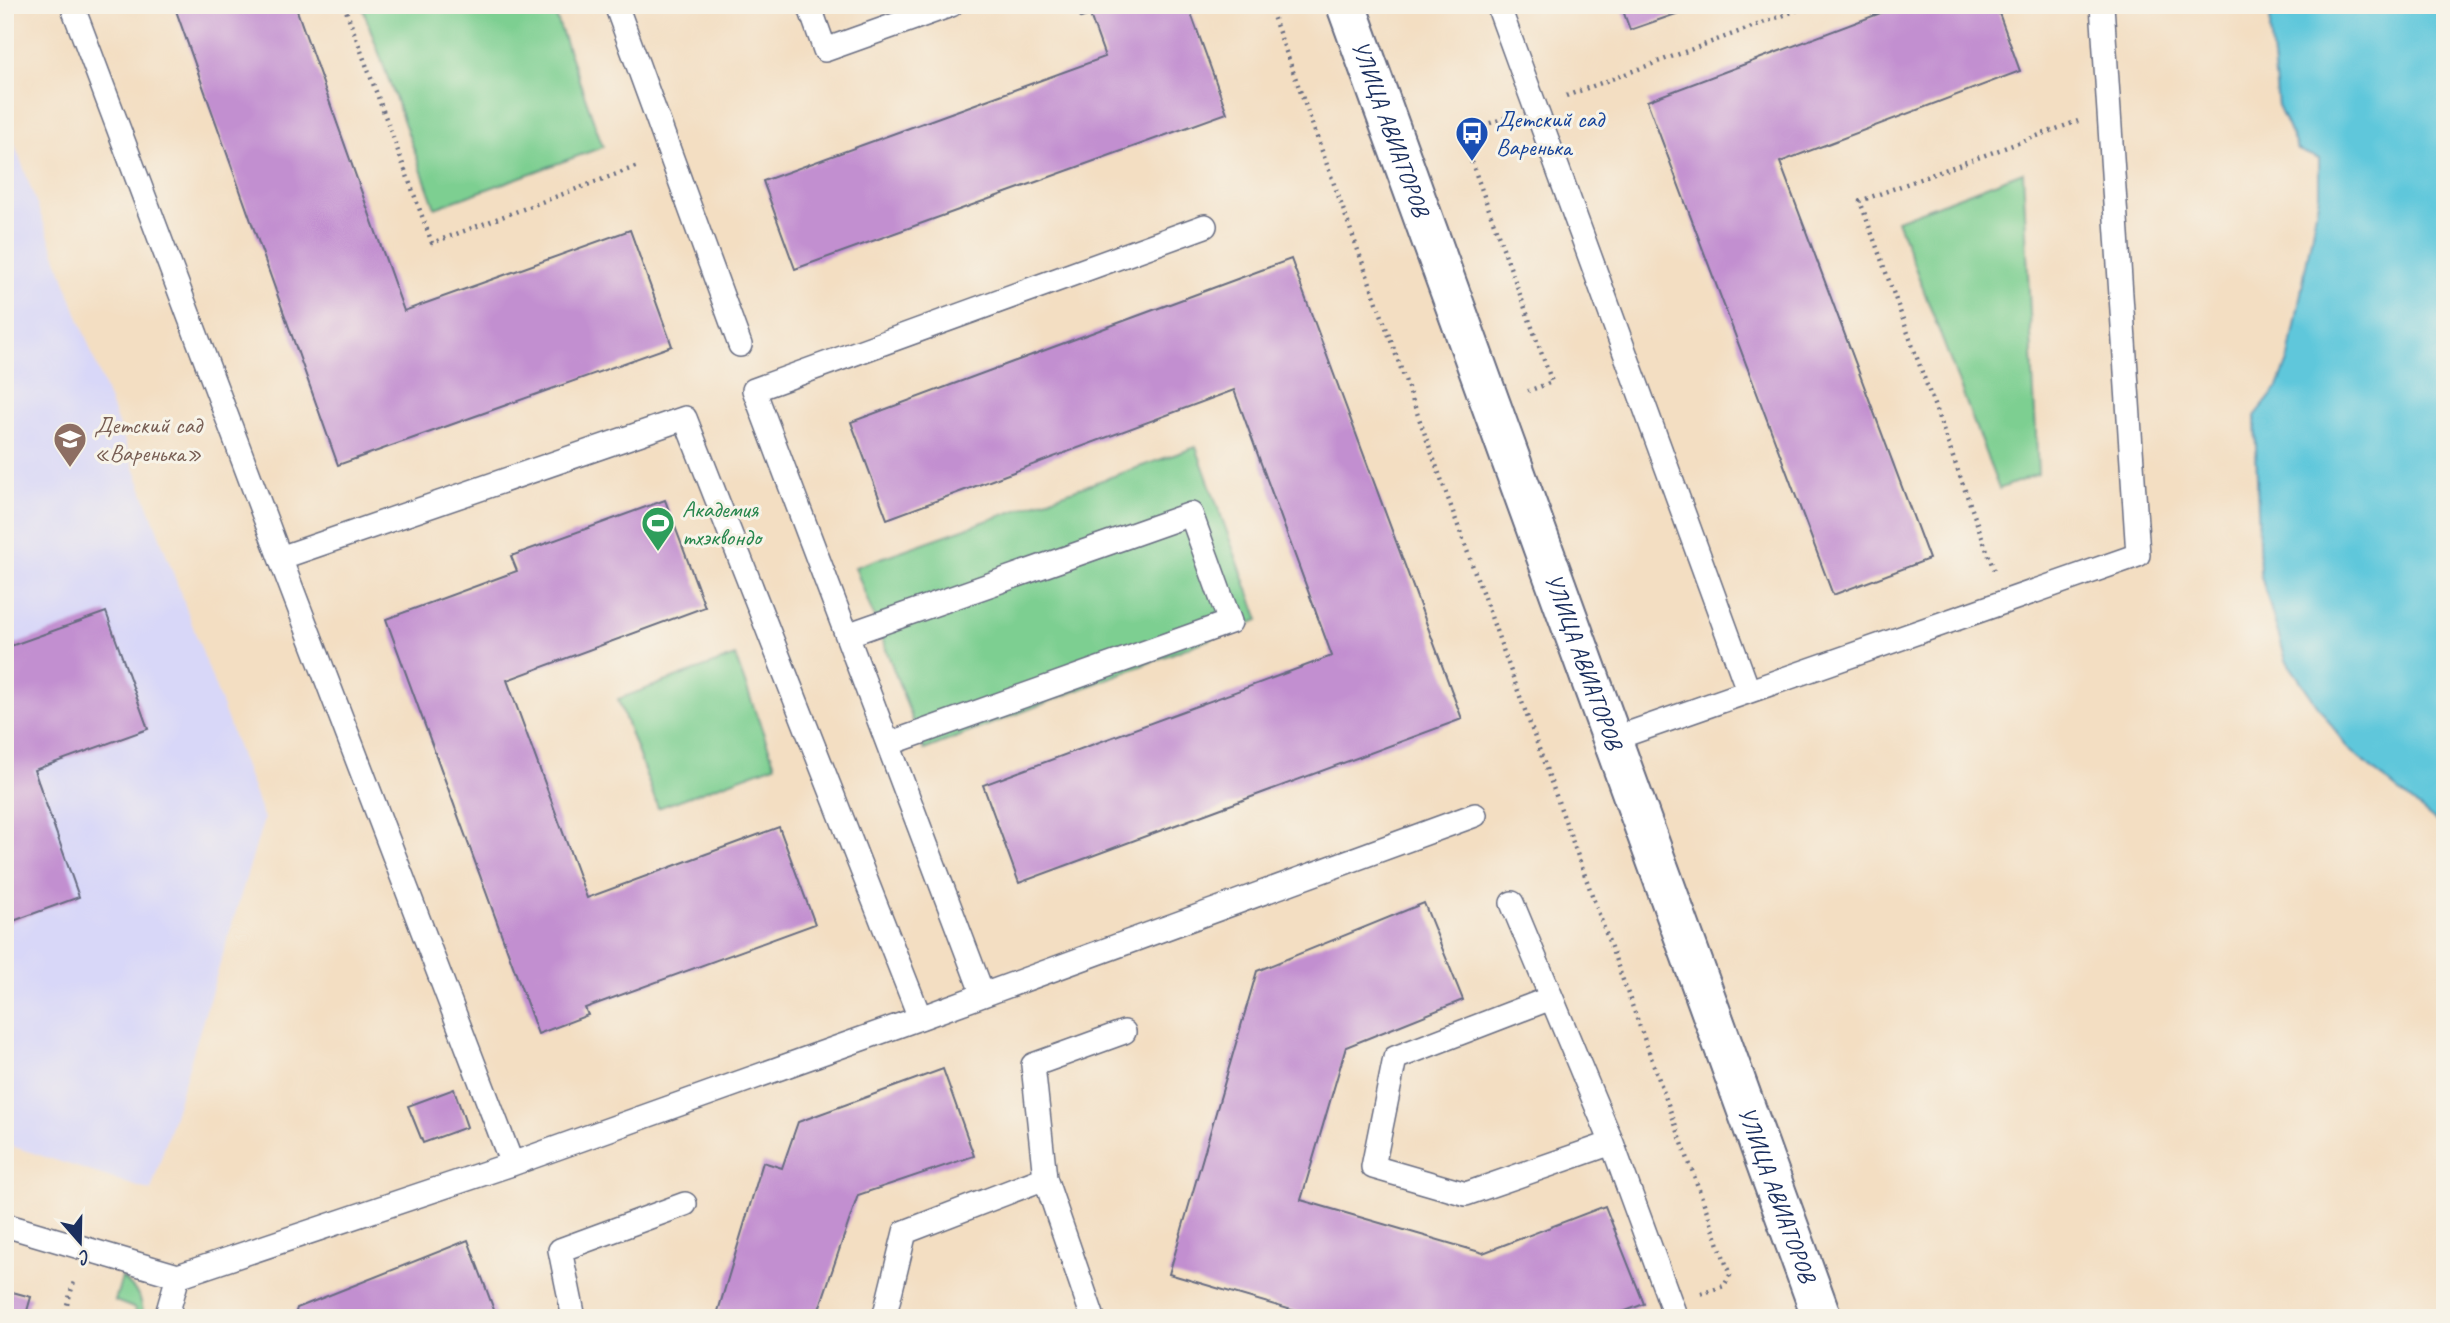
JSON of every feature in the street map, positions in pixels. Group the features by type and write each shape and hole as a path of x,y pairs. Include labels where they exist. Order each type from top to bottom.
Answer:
{"street":[{"name":"УЛИЦА АВИАТОРОВ","path":"1346,5 1822,1318"}],"lane":[{"path":"72,5 512,1164"},
{"path":"616,5 740,345"},
{"path":"809,5 825,50 951,5"},
{"path":"1498,5 1748,690"},
{"path":"1612,739 2138,555 2102,5"},
{"path":"983,995 754,390 1205,226"},
{"path":"280,558 685,418 920,1018"},
{"path":"846,635 1191,514 1230,622 888,744"},
{"path":"5,1224 178,1276 512,1164 1475,815"},
{"path":"1512,903 1612,1143 1676,1318"},
{"path":"1551,999 1395,1058 1373,1167 1466,1194 1612,1143"},
{"path":"1093,1318 1045,1178 1033,1065 1124,1032"},
{"path":"884,1318 905,1232 1045,1178"},
{"path":"574,1318 560,1250 685,1204"},
{"path":"166,1318 178,1276"}],"path":[{"path":"344,5 432,243 670,154"},
{"path":"1269,5 1730,1275 1724,1286"},
{"path":"1782,5 1786,15"},
{"path":"2005,601 1860,201 2108,110"}],"shaded area":[{"name":"Детский сад «Варенька»","path":"5,118 264,819 151,1191 5,1144"}],"green space":[{"path":"552,5 603,147 435,208 362,6"},
{"path":"2023,172 2038,474 1999,489 1897,220"},
{"path":"1196,447 1259,620 924,750 855,567"},
{"path":"735,656 775,765 658,808 618,699"},
{"path":"122,1277 138,1295 143,1318 134,1318 136,1309 115,1301"}],"water":[{"path":"2271,5 2445,5 2445,829 2348,749 2286,660 2260,573 2255,416 2278,387 2289,358 2319,195 2319,159 2298,150 2278,106 2270,30"}],"building":[{"path":"174,5 295,5 404,311 630,230 672,346 338,465"},
{"path":"1076,5 1188,5 1227,113 795,269 763,181 1105,57 1090,15 1081,18"},
{"path":"1621,5 1699,5 1699,6 1630,30"},
{"path":"1902,5 1996,5 2020,71 1780,162 1929,559 1833,595 1647,101"},
{"path":"1291,259 1462,719 1019,883 983,785 1332,656 1234,390 887,519 851,422"},
{"path":"665,500 705,607 507,680 587,898 779,827 815,924 585,1008 588,1015 538,1034 386,619 517,571 511,556"},
{"path":"106,612 148,729 34,770 79,897 5,924 5,648"},
{"path":"1424,903 1463,1000 1346,1047 1301,1200 1483,1253 1605,1206 1644,1304 1607,1318 1319,1318 1169,1274 1257,971"},
{"path":"943,1069 974,1156 858,1195 816,1318 716,1318 763,1162 782,1168 798,1122"},
{"path":"454,1089 467,1127 423,1143 408,1106"},
{"path":"468,1240 497,1318 294,1318 297,1308"},
{"path":"5,1290 31,1297 25,1318 5,1318"}],"place":[{"name":"Детский сад Варенька","path":"1472,163"},
{"name":"Детский сад «Варенька»","path":"70,469"},
{"name":"Академия тхэквондо","path":"658,553"}]}
